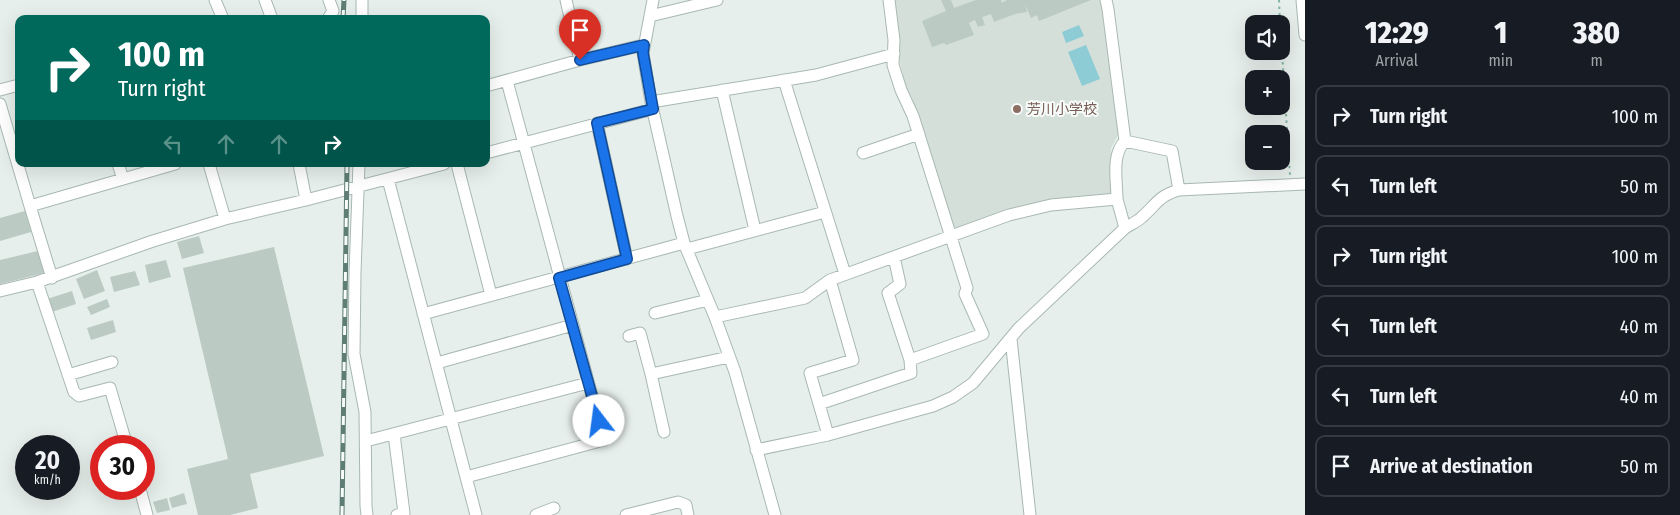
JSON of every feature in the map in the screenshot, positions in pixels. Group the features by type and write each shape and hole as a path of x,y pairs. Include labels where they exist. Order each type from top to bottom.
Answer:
{"street":[{"path":"215,0 221,15"},
{"path":"265,0 271,15"},
{"path":"329,0 333,11 330,15"},
{"path":"362,0 362,15"},
{"path":"566,0 580,60"},
{"path":"654,0 644,45 652,106 686,246 729,357 775,515"},
{"path":"650,16 717,0"},
{"path":"889,0 894,40 893,65 919,134 967,288 964,294 983,334 910,360"},
{"path":"1106,0 1125,141"},
{"path":"1302,0 1305,35"},
{"path":"490,85 580,60 644,45"},
{"path":"490,152 652,106 722,90 816,75 894,54"},
{"path":"466,478 604,440 507,80"},
{"path":"784,80 845,274"},
{"path":"0,90 15,86"},
{"path":"722,90 755,230"},
{"path":"0,104 15,155"},
{"path":"597,123 627,259"},
{"path":"863,153 919,134"},
{"path":"1125,141 1172,151 1180,190"},
{"path":"1125,141 1119,147 1116,160 1117,199 1125,228"},
{"path":"19,167 52,278"},
{"path":"119,167 123,179"},
{"path":"30,206 165,167"},
{"path":"210,167 225,219"},
{"path":"300,167 306,200"},
{"path":"359,167 354,354 365,412 367,515"},
{"path":"0,291 52,278 153,241 225,219 433,167"},
{"path":"458,167 490,295"},
{"path":"388,179 476,515"},
{"path":"756,450 828,435 933,406 953,397 973,383 1019,328 1125,228 1141,218 1158,200 1169,192 1305,184"},
{"path":"715,317 804,298 830,280 1009,215 1051,205 1117,199"},
{"path":"424,314 627,259 824,212"},
{"path":"819,404 911,373 910,360 888,293 900,284 894,257"},
{"path":"828,435 810,373 853,360 830,280"},
{"path":"37,282 74,392 79,396 110,388 124,435"},
{"path":"655,313 708,300"},
{"path":"437,364 573,325"},
{"path":"629,336 640,333 664,432"},
{"path":"1011,339 1030,515"},
{"path":"651,374 729,357"},
{"path":"68,374 112,362"},
{"path":"366,441 588,383"},
{"path":"394,434 404,513 397,515"},
{"path":"143,500 148,515"},
{"path":"626,515 678,502 686,505 688,515"},
{"path":"536,515 554,508"}],"path":[{"path":"1279,0 1280,15"},
{"path":"1283,60 1291,185"}],"shaded area":[{"name":"芳川小学校","path":"894,0 1101,0 1120,131 1111,148 1113,191 1109,195 958,228 953,226 912,97 905,85 899,58"}],"water":[{"path":"1079,25 1084,36 1066,43 1062,32"},
{"path":"1086,45 1100,79 1082,86 1068,52"}],"building":[{"path":"941,0 951,0 954,8 976,0 1001,0 1002,3 1007,0 1091,0 1039,21 1037,15 1031,18 1025,4 1027,12 1015,14 994,22 991,14 982,17 985,25 978,27 975,20 969,23 974,35 946,45 944,43 932,47 922,21 946,11"},
{"path":"25,211 31,232 0,241 0,218"},
{"path":"199,236 204,253 182,259 177,242"},
{"path":"274,247 324,456 250,474 258,508 230,515 198,515 187,469 228,459 183,268"},
{"path":"38,251 44,273 0,284 0,260"},
{"path":"166,260 171,277 149,283 145,265"},
{"path":"97,270 105,291 84,299 76,279"},
{"path":"135,271 140,285 114,292 110,277"},
{"path":"72,291 76,304 52,312 47,299"},
{"path":"107,299 110,307 91,315 87,307"},
{"path":"113,320 116,332 91,340 87,328"},
{"path":"184,493 187,504 172,508 169,498"},
{"path":"167,498 170,510 157,513 153,502"}],"railway":[{"path":"343,15 344,0"},
{"path":"342,515 347,167"}],"place":[{"name":"芳川小学校","path":"1017,109"}],"route":[{"path":"580,60 644,45 643,53 653,109 597,123 627,259 559,278 599,421"}]}
